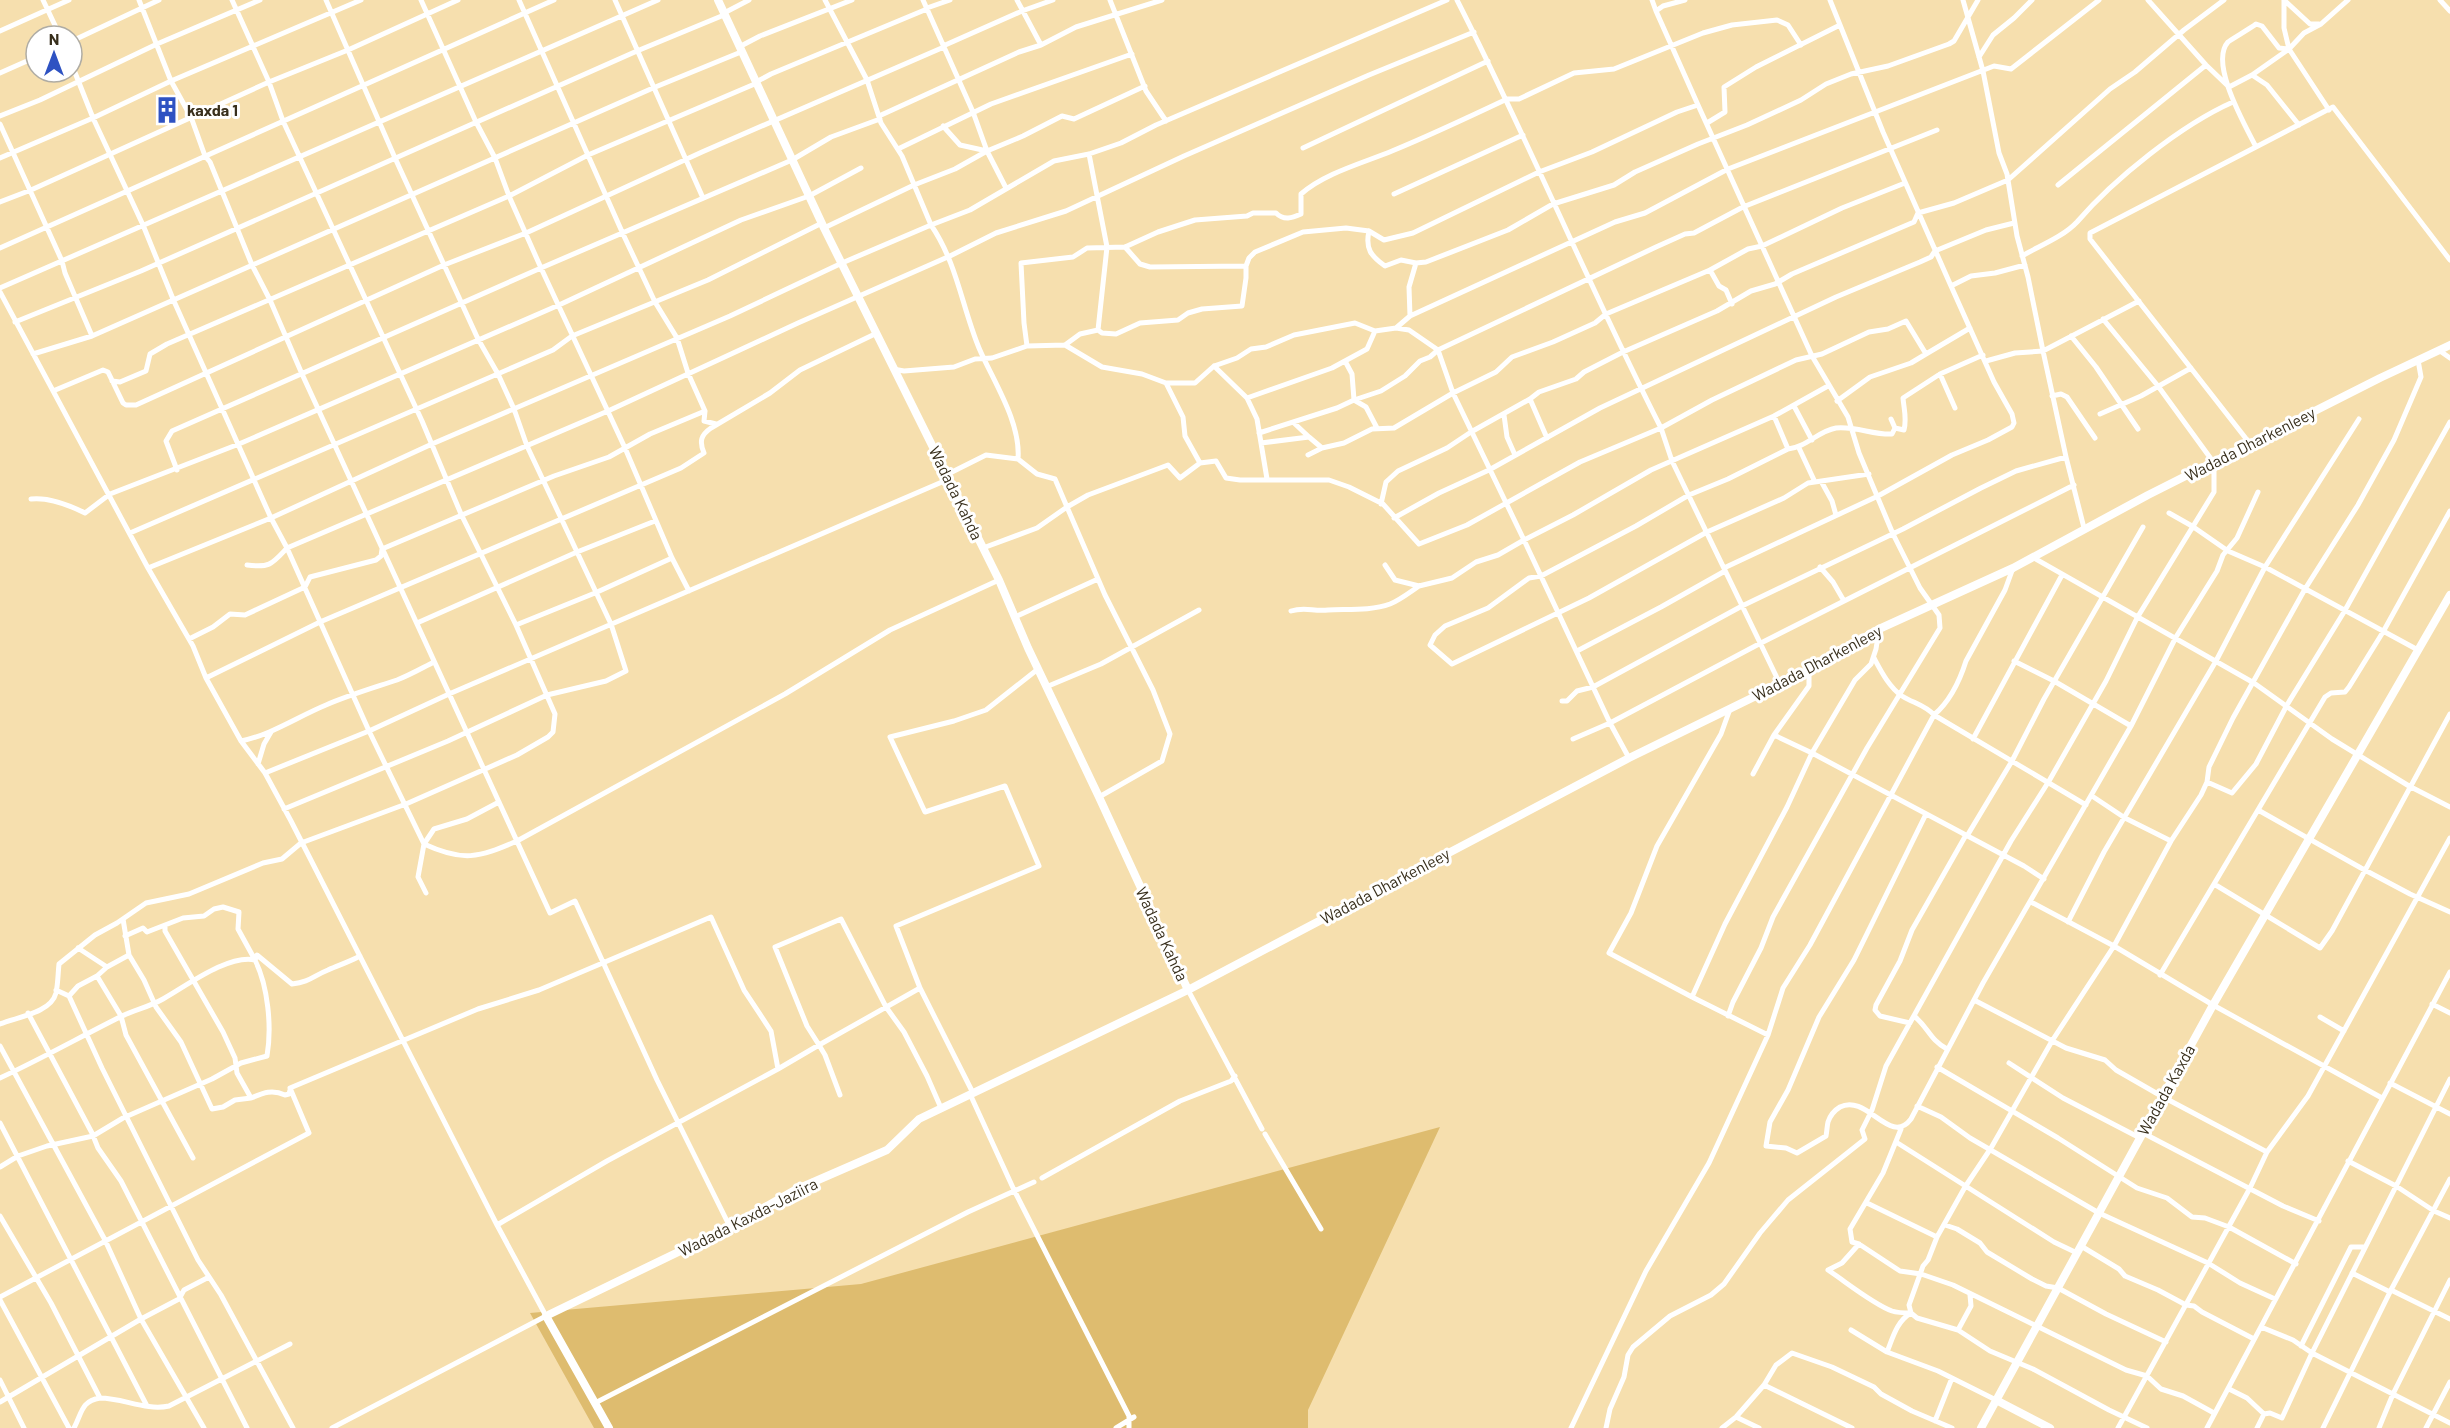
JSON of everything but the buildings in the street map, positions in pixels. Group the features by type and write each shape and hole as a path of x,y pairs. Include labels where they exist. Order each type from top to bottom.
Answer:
{"main road":[{"name":"Wadada Kahda","path":"718,0 858,298 999,580 1046,687 1188,990"},
{"name":"Wadada Dharkenleey","path":"1188,990 1629,759 1809,670 1879,629 2013,568 2084,528 2450,345"},
{"name":"Wadada Kaxda","path":"1981,1428 2213,1005 2450,595"},
{"name":"Wadada Kaxda-Jaziira","path":"546,1316 730,1227 795,1190 887,1150 919,1119 1188,990"},
{"path":"546,1316 609,1428"},
{"path":"1996,1400 2050,1428"}],"street":[{"path":"43,0 55,24"},
{"path":"0,31 69,0"},
{"path":"139,0 171,81 190,117 205,156 210,162 252,265 287,336 302,374 550,913 575,902 657,1080 730,1227"},
{"path":"84,35 159,0"},
{"path":"0,1024 28,1013 42,1011 49,1005 56,990 59,964 95,935 146,903 189,894 263,863 282,860 301,843 406,804 517,755 553,732 556,719 516,625 461,514 416,408 283,121 269,82 232,0"},
{"path":"84,78 260,0"},
{"path":"284,809 386,768 547,695 606,681 626,670 611,624 543,482 498,374 478,339 362,86 326,0"},
{"path":"0,158 171,81 361,0"},
{"path":"421,0 445,49 459,87 495,158 541,268 689,591"},
{"path":"0,202 458,0"},
{"path":"519,0 623,234 641,268 655,302 677,338 688,374 705,411 704,421 716,424"},
{"path":"0,248 555,0"},
{"path":"615,0 703,198"},
{"path":"332,1428 546,1316 265,773 241,741 206,678 189,639 148,568 0,290 143,225 658,0"},
{"path":"15,322 76,298 476,123 724,14 749,0"},
{"path":"825,0 867,80 880,117 898,149 931,225 950,256 984,358 1013,425 1019,448 1018,459"},
{"path":"33,354 92,336 740,50 760,36 852,0"},
{"path":"923,0 973,112 987,151 1006,188"},
{"path":"112,381 120,382 138,376 146,371 150,354 189,336 509,196 588,155 950,0"},
{"path":"1017,0 1041,45"},
{"path":"53,391 103,370 108,372 123,403 136,405 444,265 526,233 687,159 1022,11 1053,0"},
{"path":"1110,0 1145,86 1166,121"},
{"path":"177,470 166,441 172,431 792,160 831,136 880,117 1076,27 1162,0"},
{"path":"148,568 271,518 432,444 730,316 842,263 970,210 1054,161 1121,143 1166,121 1447,0"},
{"path":"1457,0 1507,99 1553,204 1661,428 1672,461 1780,684"},
{"path":"1652,0 1671,48 1812,356 1848,417 1859,453 1893,534 1931,606 1939,615 1940,628 1852,774 1773,918 1728,1016"},
{"path":"1656,10 1685,0"},
{"path":"1577,651 1661,608 1724,569 1878,496 2012,427 2014,423 2012,414 1994,382 1889,147 1830,0"},
{"path":"1963,0 1983,71 1999,153 2008,180 2014,223 2084,528"},
{"path":"1369,231 1366,245 1372,257 1385,266 1401,260 1416,263 1468,247 1491,235 1508,230 1553,204 1614,185 1635,172 1801,100 1826,84 1888,66 1949,44 1954,41 1969,19 1978,0"},
{"path":"1979,57 1993,35 2032,0"},
{"path":"1396,328 1410,316 1615,222 1645,213 1728,169 1994,66 2011,69 2099,0"},
{"path":"2148,0 2206,65 2229,87"},
{"path":"1918,213 1954,203 2008,180 2110,89 2136,72 2224,0"},
{"path":"2284,0 2310,24 2321,24"},
{"path":"2284,0 2284,28 2289,49 2329,110"},
{"path":"2229,87 2252,75 2289,49 2304,33 2321,24 2348,0"},
{"path":"2440,0 2450,11"},
{"path":"1027,346 1021,263 1073,257 1087,248 1125,247 1158,232 1195,220 1247,216 1253,213 1276,213 1280,217 1291,218 1300,214 1301,194 1308,188 1507,99 1519,99 1574,73 1614,69 1671,48 1703,33 1732,25 1777,20 1788,25 1802,45"},
{"path":"2256,147 2233,102 2221,58 2223,50 2228,42 2256,24 2262,26 2279,48 2289,49"},
{"path":"1707,123 1725,112 1724,87 1840,25"},
{"path":"247,565 263,567 272,564 287,548 608,411 996,233 1066,211 1369,75 1474,32"},
{"path":"898,149 973,112 1132,54"},
{"path":"1303,148 1488,61"},
{"path":"0,73 24,62"},
{"path":"2058,185 2206,65"},
{"path":"2252,75 2267,85 2299,125"},
{"path":"0,117 72,84"},
{"path":"79,84 271,518 305,587 386,768 424,844 461,857 492,852 517,841 785,694 891,630 999,580"},
{"path":"130,533 553,350 572,336 708,280 823,225 955,169 987,151 1062,116 1074,119 1145,86"},
{"path":"2022,256 2057,237 2077,222 2095,203 2152,154 2195,123 2233,102"},
{"path":"1065,345 1080,334 1098,330 1102,333 1116,334 1140,322 1178,320 1188,313 1202,309 1242,306 1246,266 1249,258 1255,252 1303,232 1347,228 1369,231 1384,240 1413,233 1539,172 1592,152 1677,112 1698,105"},
{"path":"2251,445 2090,239 2090,233 2333,107 2337,109 2450,260"},
{"path":"0,124 62,261 92,336"},
{"path":"943,126 960,145 987,151"},
{"path":"1259,433 1294,423 1381,391 1405,376 1420,361 1430,357 1438,350 1685,234 1694,233 1743,207 1889,147 1937,130"},
{"path":"1394,194 1523,135"},
{"path":"1089,153 1107,247 1098,330"},
{"path":"31,499 39,498 85,513 110,494 177,470 239,444 559,305 741,220 809,195 861,168"},
{"path":"1308,455 1322,448 1344,443 1357,435 1377,428 1385,430 1394,428 1453,393 1496,372 1512,357 1553,342 1595,323 1606,314 1710,270 1742,251 1762,246 1842,208 1905,183"},
{"path":"1381,504 1386,482 1398,471 1447,448 1539,392 1575,378 1623,352 1732,304 1751,291 1779,283 1792,274 1914,222 1918,213"},
{"path":"1394,518 1438,493 1489,470 1600,408 1641,390 1686,366 1794,316 1920,262 1935,251 1986,230 2014,223"},
{"path":"1125,247 1140,264 1150,267 1246,266"},
{"path":"1410,316 1409,287 1416,263"},
{"path":"1951,286 1971,276 1995,273 2025,265"},
{"path":"1710,270 1719,286 1726,290 1732,304"},
{"path":"1986,362 2015,353 2043,351 2139,301"},
{"path":"1606,1428 1610,1409 1624,1377 1628,1355 1634,1347 1670,1316 1711,1295 1724,1284 1760,1233 1788,1200 1865,1139 1862,1130 1872,1110 1886,1066 2003,856 2106,681 2137,618 2214,492 2214,463 2158,387 2103,319"},
{"path":"983,548 1037,528 1088,495 1168,465 1180,478 1200,463 1216,461 1226,478 1329,480 1349,486 1381,504 1419,544 1487,515 1504,503 1601,451 1661,428 1712,400 1796,360 1840,346 1869,332 1888,329 1906,321 1926,354"},
{"path":"893,369 904,371 954,367 1027,346 1065,345 1102,368 1142,374 1166,383 1195,383 1214,366 1251,349 1266,347 1294,335 1355,323 1375,331 1396,328 1409,330 1438,350 1453,393 1504,503 1629,759"},
{"path":"1837,401 1870,377 1911,363 1970,328"},
{"path":"1247,398 1332,368 1367,349 1375,331"},
{"path":"206,678 320,622 640,486 695,460 704,453 700,440 702,433 770,393 800,370 877,333"},
{"path":"2071,336 2096,366 2138,429"},
{"path":"2440,351 2450,358"},
{"path":"1895,428 1904,430 1906,425 1903,398 1940,374 1983,355"},
{"path":"1911,1314 1909,1305 1923,1266 1965,1186 1991,1148 2052,1041 2114,946 2171,840 2207,783 2209,767 2233,718 2305,589 2358,505 2394,440 2421,377 2418,360"},
{"path":"1345,361 1352,374 1354,400"},
{"path":"1214,366 1247,398 1257,419 1267,479"},
{"path":"2100,414 2158,387 2191,368"},
{"path":"1940,374 1955,408"},
{"path":"1166,383 1183,417 1185,436 1200,463"},
{"path":"1291,611 1302,607 1326,611 1342,608 1362,609 1390,604 1419,586 1452,578 1476,562 1498,555 1573,515 1627,482 1774,416 1828,386"},
{"path":"2052,396 2061,394 2067,397 2095,438"},
{"path":"1530,399 1547,438"},
{"path":"1354,400 1366,407 1377,428"},
{"path":"1794,406 1812,440"},
{"path":"382,549 461,514 609,457 705,411"},
{"path":"1504,415 1508,437 1515,455"},
{"path":"1774,416 1788,448"},
{"path":"1891,419 1895,428"},
{"path":"2068,921 2088,882 2216,661 2265,567 2358,419"},
{"path":"2207,783 2232,793 2256,764 2287,705 2344,612 2450,422"},
{"path":"1294,423 1322,448"},
{"path":"1869,474 1818,481 1707,532 1558,614 1452,664 1430,645 1435,635 1445,626 1488,608 1529,578 1541,576 1689,495 1728,479 1788,448 1798,447 1828,430 1851,428 1887,435 1892,434 1895,428"},
{"path":"1261,443 1309,437"},
{"path":"1798,447 1833,501 1836,515"},
{"path":"265,773 369,731 948,477 986,454 1018,459 1037,474 1055,479 1098,579 1153,690 1170,734 1162,761 1099,797"},
{"path":"1562,701 1567,701 1577,691 1593,687 1742,606 1893,534 2016,471 2066,457"},
{"path":"1572,739 1610,723 1759,644 2074,485"},
{"path":"1926,814 1854,960 1819,1017 1788,1090 1770,1122 1766,1146 1786,1148 1797,1153 1826,1136 1828,1122 1838,1108 1848,1104 1863,1107 1893,1127 1899,1128 1906,1125 1974,1000 2132,726 2176,637 2217,571 2223,555 2237,538 2258,492"},
{"path":"2160,975 2309,723 2328,694 2340,693 2349,687 2383,632 2450,512"},
{"path":"2169,513 2228,551 2265,567 2344,612 2418,650"},
{"path":"417,623 655,520"},
{"path":"1910,1023 1880,1016 1875,1010 1876,1005 1900,962 1912,930 2012,761 2054,681 2143,527"},
{"path":"189,639 213,627 230,614 245,615 305,587 310,577 376,560 381,556 382,549"},
{"path":"2032,557 2254,683 2309,723 2359,755 2409,786 2450,807"},
{"path":"516,625 672,558"},
{"path":"1385,565 1395,580 1419,586"},
{"path":"1821,567 1844,601"},
{"path":"1571,1428 1646,1271 1709,1162 1768,1035 1783,988 1810,945 1934,715 1941,708 1962,673 2005,590 2013,568"},
{"path":"1973,739 2062,575"},
{"path":"1015,617 1098,579"},
{"path":"1046,687 1101,664 1198,610"},
{"path":"1692,997 1725,924 1787,807 1812,753 1855,680 1871,664 1879,629"},
{"path":"1874,658 1886,679 1899,694 1927,707 1934,715 2049,781 2086,805"},
{"path":"2014,661 2132,726"},
{"path":"241,741 271,732 303,714 353,693 399,679 435,662"},
{"path":"1038,669 986,710 954,721 891,737 925,812 1005,786 1039,866 896,926 920,988 972,1094 1014,1190 1129,1416 1128,1425"},
{"path":"1753,774 1774,735 1809,686 1809,670"},
{"path":"1730,710 1721,734 1657,846 1631,913 1609,953 1768,1035"},
{"path":"2214,884 2320,948 2332,931 2450,714"},
{"path":"258,764 264,744 271,732"},
{"path":"1774,735 1967,835 2044,879"},
{"path":"2092,796 2125,818 2171,840"},
{"path":"426,893 418,877 424,844 434,829 467,819 499,802"},
{"path":"2258,810 2365,870 2450,912"},
{"path":"2118,1428 2229,1227 2267,1152 2308,1096 2450,838"},
{"path":"2031,902 2114,946 2160,975 2382,1098"},
{"path":"0,1167 18,1156 54,1144 93,1136 126,1116 201,1084 236,1065 267,1056 269,1042 265,999 259,969 238,929 239,912 229,908 214,909 204,916 183,918 147,932 143,928 125,936"},
{"path":"290,1088 478,1009 521,997 711,917 744,990 771,1031 778,1069"},
{"path":"123,919 129,955 154,1003 181,1042 212,1109 223,1107 236,1100 251,1098 266,1091 289,1094 290,1088"},
{"path":"840,1095 825,1055 807,1026 775,947 841,919 886,1007 904,1032 941,1108"},
{"path":"165,925 165,931 223,1032 235,1058 237,1073 251,1098"},
{"path":"78,948 107,967"},
{"path":"69,996 78,986 129,955"},
{"path":"255,960 257,955 292,984 308,982 327,970 343,966 360,956"},
{"path":"0,1078 51,1054 121,1016 154,1003 193,980 248,958 255,960"},
{"path":"2207,1428 2450,972"},
{"path":"97,976 121,1016 126,1035 193,1158"},
{"path":"497,1225 607,1161 778,1069 920,988"},
{"path":"56,990 69,996 171,1206 292,1428"},
{"path":"1188,990 1264,1131 1321,1229"},
{"path":"1974,1000 2066,1048 2105,1060 2116,1070 2267,1152"},
{"path":"2432,1004 2450,1013"},
{"path":"28,1013 98,1148 121,1181 247,1428"},
{"path":"1914,1016 1922,1021 1933,1040 1947,1049"},
{"path":"2320,1017 2344,1031"},
{"path":"0,1046 105,1240 141,1319 204,1428"},
{"path":"2009,1063 2031,1079 2283,1206 2319,1221"},
{"path":"1937,1067 2013,1110 2143,1191 2166,1198 2192,1217 2205,1218 2229,1227 2296,1264"},
{"path":"1042,1178 1180,1101 1231,1081 1235,1076"},
{"path":"2264,1414 2270,1413 2282,1418 2312,1353 2450,1079"},
{"path":"2390,1083 2450,1114"},
{"path":"69,1428 0,1298 309,1133 290,1088"},
{"path":"1917,1106 1941,1117 1962,1133 2099,1213 2208,1263 2240,1283 2275,1299"},
{"path":"0,1123 147,1406"},
{"path":"1899,1128 1901,1129 1896,1142 1867,1203 1850,1229 1852,1242 1859,1244 1900,1271 1921,1274 1953,1285 2127,1370 2147,1376 2161,1389 2183,1396 2214,1413"},
{"path":"1896,1142 2010,1212 2054,1242 2079,1249 2119,1269 2125,1276 2186,1305 2194,1306 2254,1339"},
{"path":"2348,1161 2450,1218"},
{"path":"2323,1428 2390,1291 2450,1179"},
{"path":"596,1403 1014,1190 1034,1182"},
{"path":"1867,1203 1937,1238"},
{"path":"0,1216 100,1398"},
{"path":"1945,1225 1957,1229 1980,1243 1987,1252 2032,1279 2046,1286 2058,1288 2166,1342"},
{"path":"1859,1244 1842,1263 1828,1270 1859,1290 1869,1300 1892,1311 1911,1314 1927,1322 1958,1330 1990,1351 2033,1369 2147,1428"},
{"path":"2301,1346 2351,1247 2366,1247"},
{"path":"2352,1273 2450,1319"},
{"path":"0,1402 179,1299 183,1290 208,1277"},
{"path":"2379,1428 2393,1394 2450,1280"},
{"path":"1958,1330 1971,1306 1970,1295"},
{"path":"1887,1352 1904,1318 1911,1314"},
{"path":"2261,1327 2450,1423"},
{"path":"1851,1330 1887,1352 1952,1378 1996,1400"},
{"path":"74,1428 83,1407 90,1399 113,1398 156,1409 169,1406 290,1344"},
{"path":"1722,1428 1736,1417 1764,1384 1776,1365 1792,1353 1832,1367 1874,1387 1881,1394 1912,1411 1952,1428"},
{"path":"1935,1421 1952,1378"},
{"path":"0,1380 24,1428"},
{"path":"2426,1428 2450,1382"},
{"path":"1764,1384 1852,1428"},
{"path":"2229,1389 2247,1398 2264,1414"},
{"path":"2257,1428 2264,1414"},
{"path":"1116,1428 1128,1425 1134,1417"},
{"path":"1736,1417 1759,1428"}],"shaded area":[{"path":"1440,1127 1308,1410 1308,1428 594,1428 530,1313 861,1284"}],"place":[{"name":"kaxda 1","path":"167,110"}]}
